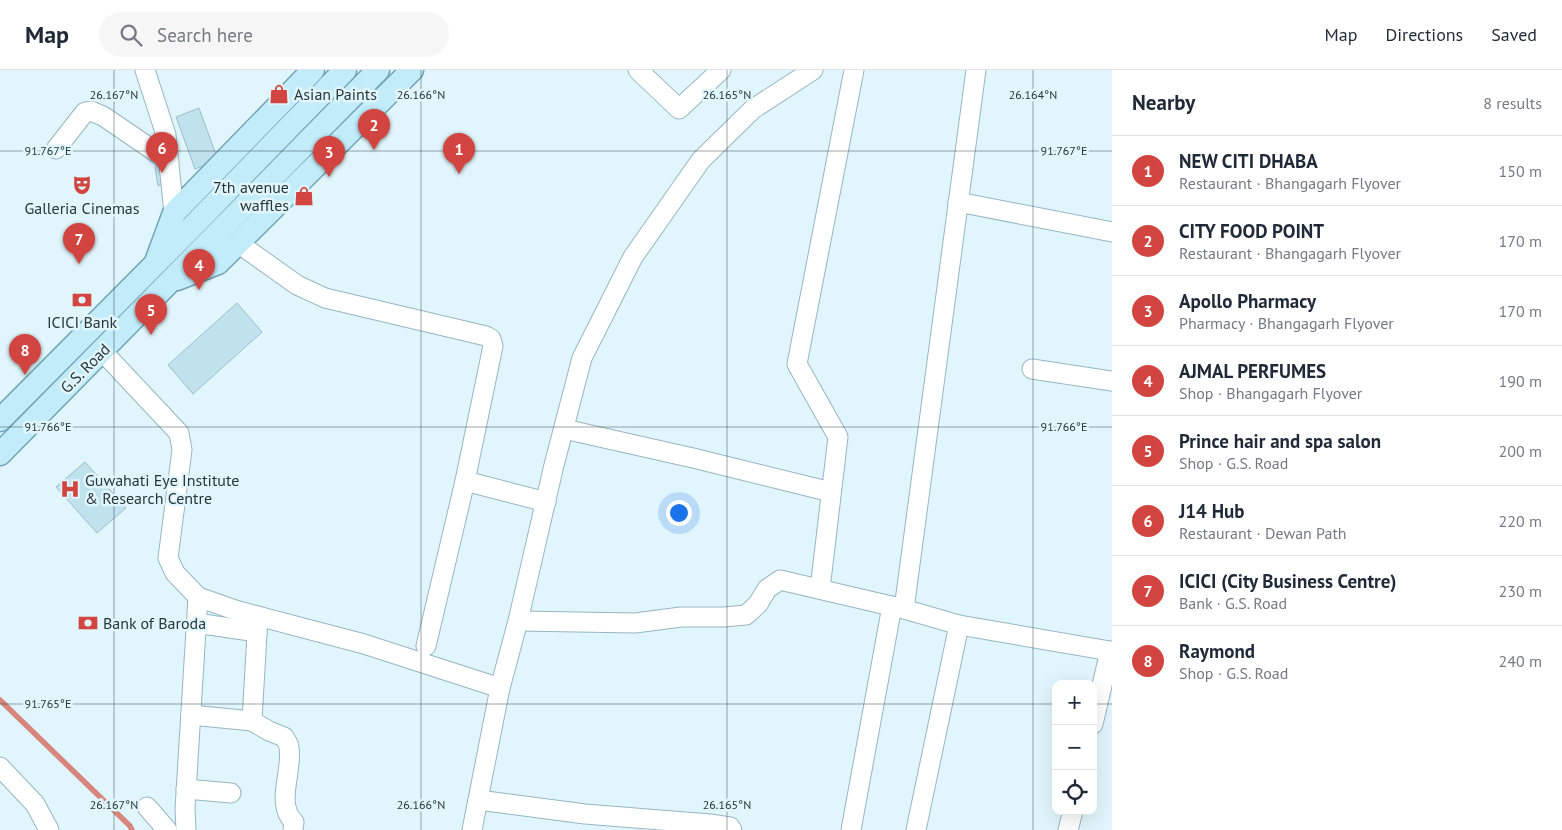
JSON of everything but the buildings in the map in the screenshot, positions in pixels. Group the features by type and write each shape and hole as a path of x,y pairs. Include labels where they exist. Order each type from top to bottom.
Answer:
{"main road":[{"path":"155,264 174,213 313,70"},
{"name":"G.S. Road","path":"0,420 345,70"},
{"name":"G.S. Road","path":"0,454 378,70"},
{"path":"170,282 218,263 412,70"}],"street":[{"path":"145,70 166,135 174,213"},
{"path":"638,70 679,109 721,70"},
{"path":"472,830 500,688 582,358 633,257 701,160 785,78 813,70"},
{"path":"820,589 838,437 797,364 854,70"},
{"path":"851,830 898,607 976,70"},
{"path":"56,150 85,112 91,111 103,116 169,160"},
{"path":"958,202 1112,232"},
{"path":"238,243 297,285 325,298 486,336 494,346 465,481 426,646"},
{"path":"102,351 179,433 182,450 168,558 175,573 198,597 258,624"},
{"path":"1032,369 1112,381"},
{"path":"564,429 831,492"},
{"path":"465,481 546,502"},
{"path":"518,621 635,623 681,617 746,615 758,604 767,589 780,580 898,607 959,625 1111,652 1097,708"},
{"path":"186,830 186,789 198,597"},
{"path":"196,624 258,624 364,644 500,688"},
{"path":"252,721 258,624"},
{"path":"916,830 959,625"},
{"path":"191,715 252,721 284,737 289,747 285,804 287,815 294,822 293,830"},
{"path":"0,767 35,804 49,830"},
{"path":"186,789 231,793"},
{"path":"478,800 585,814 710,824 730,827 732,830"},
{"path":"148,807 167,830"},
{"path":"1068,830 1072,815"}],"waterway":[{"path":"0,700 132,830"}],"place":[{"name":"Asian Paints","path":"279,94"},
{"name":"CITY FOOD POINT","path":"374,150"},
{"name":"J14 Hub","path":"162,173"},
{"name":"NEW CITI DHABA","path":"459,174"},
{"name":"Apollo Pharmacy","path":"329,177"},
{"name":"Galleria Cinemas","path":"82,185"},
{"name":"7th avenue waffles","path":"304,196"},
{"name":"ICICI (City Business Centre)","path":"79,264"},
{"name":"AJMAL PERFUMES","path":"199,290"},
{"name":"ICICI Bank","path":"82,300"},
{"name":"Prince hair and spa salon","path":"151,335"},
{"name":"Raymond","path":"25,375"},
{"name":"Guwahati Eye Institute & Research Centre","path":"70,489"},
{"name":"Bank of Baroda","path":"88,623"}]}
